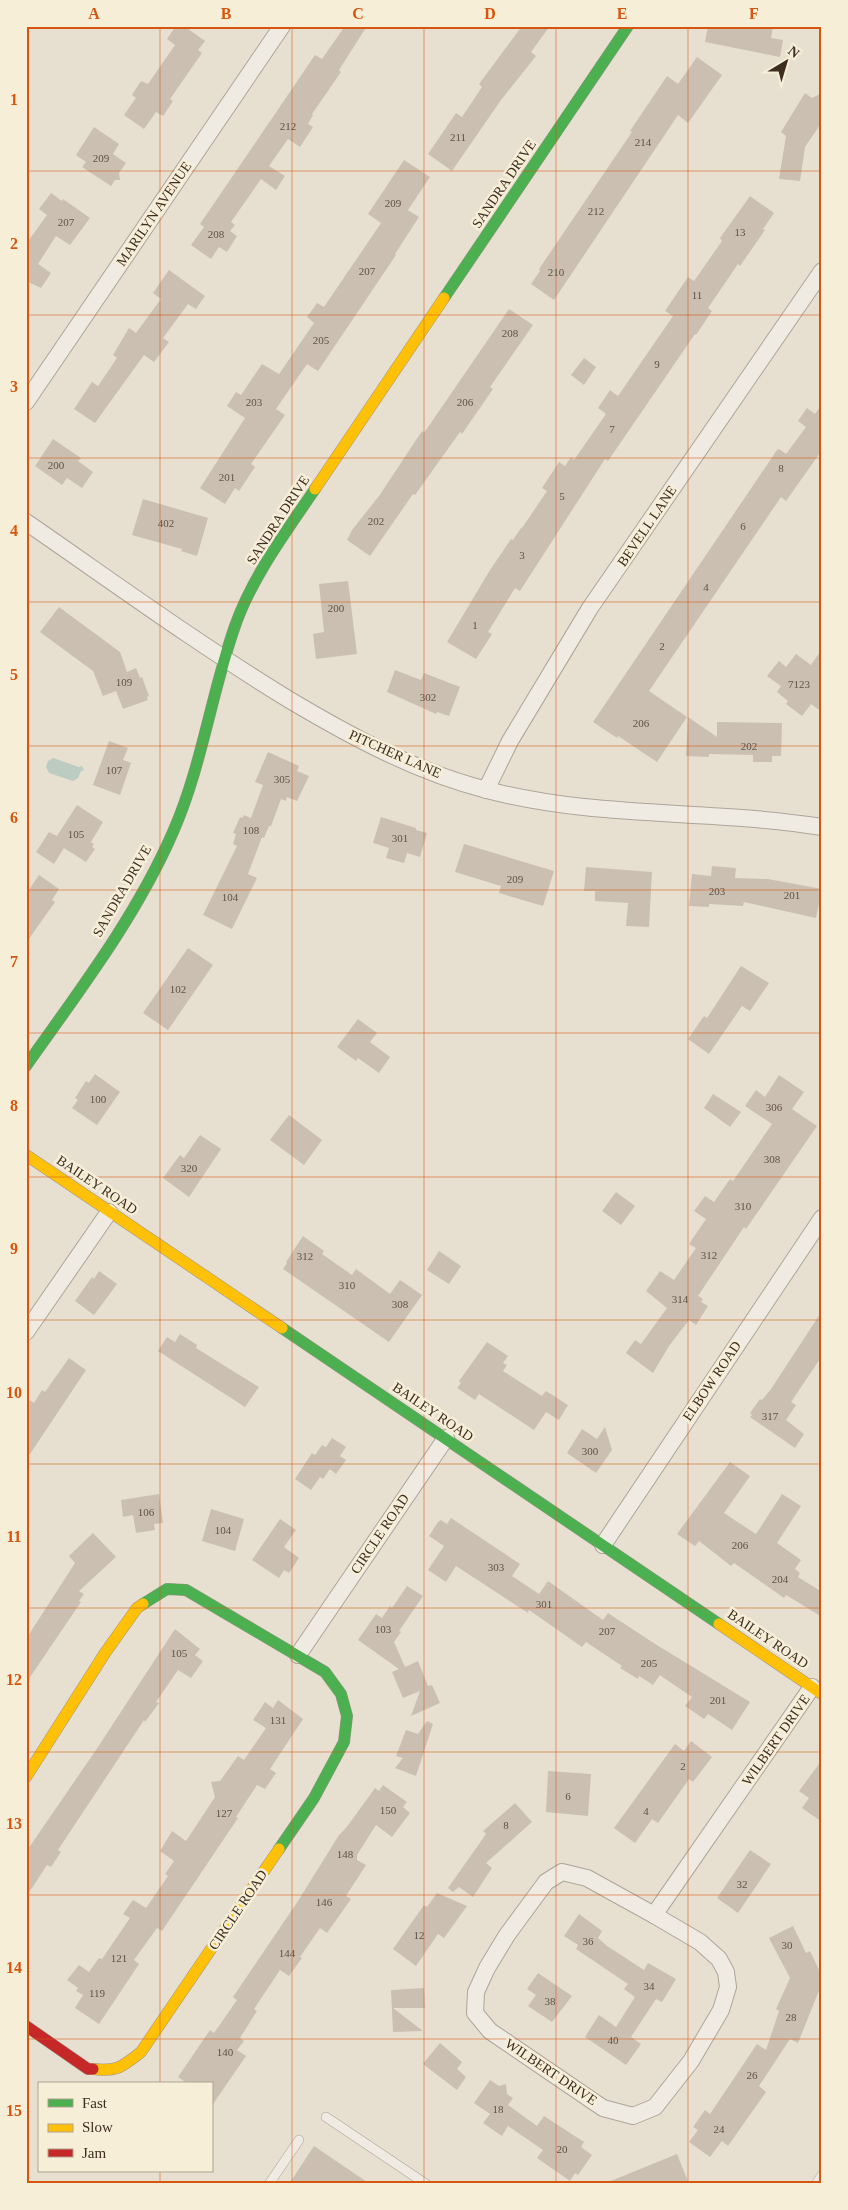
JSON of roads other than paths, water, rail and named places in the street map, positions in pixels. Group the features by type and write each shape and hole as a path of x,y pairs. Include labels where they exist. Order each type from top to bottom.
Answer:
{"street":[{"name":"MARILYN AVENUE","path":"26,402 282,26"},
{"name":"SANDRA DRIVE","path":"26,1066 91,974 150,881 173,831 200,752 224,660 236,623 253,586 290,526 628,26"},
{"name":"BEVELL LANE","path":"486,790 510,741 590,608 822,271"},
{"name":"PITCHER LANE","path":"26,522 224,660 367,744 423,768 486,790 555,804 593,809 775,819 822,827"},
{"name":"BAILEY ROAD","path":"26,1155 817,1690"},
{"path":"26,1332 109,1212"},
{"name":"ELBOW ROAD","path":"603,1545 822,1218"},
{"name":"CIRCLE ROAD","path":"298,1655 446,1438"},
{"name":"CIRCLE ROAD","path":"26,1777 105,1653 137,1608 167,1589 186,1590 325,1672 341,1694 347,1716 344,1742 314,1798 141,2052 122,2068 109,2071 88,2069 26,2026"},
{"name":"WILBERT DRIVE","path":"654,1915 817,1690"},
{"name":"WILBERT DRIVE","path":"562,1872 587,1878 654,1915 700,1942 720,1959 726,1972 728,1987 721,2010 691,2061 655,2107 633,2116 604,2108 490,2031 476,2013 476,1992 502,1943 546,1882 562,1872"}],"lane":[{"path":"326,2117 426,2184"},
{"path":"269,2184 299,2140"},
{"path":"816,2184 822,2175"}]}
